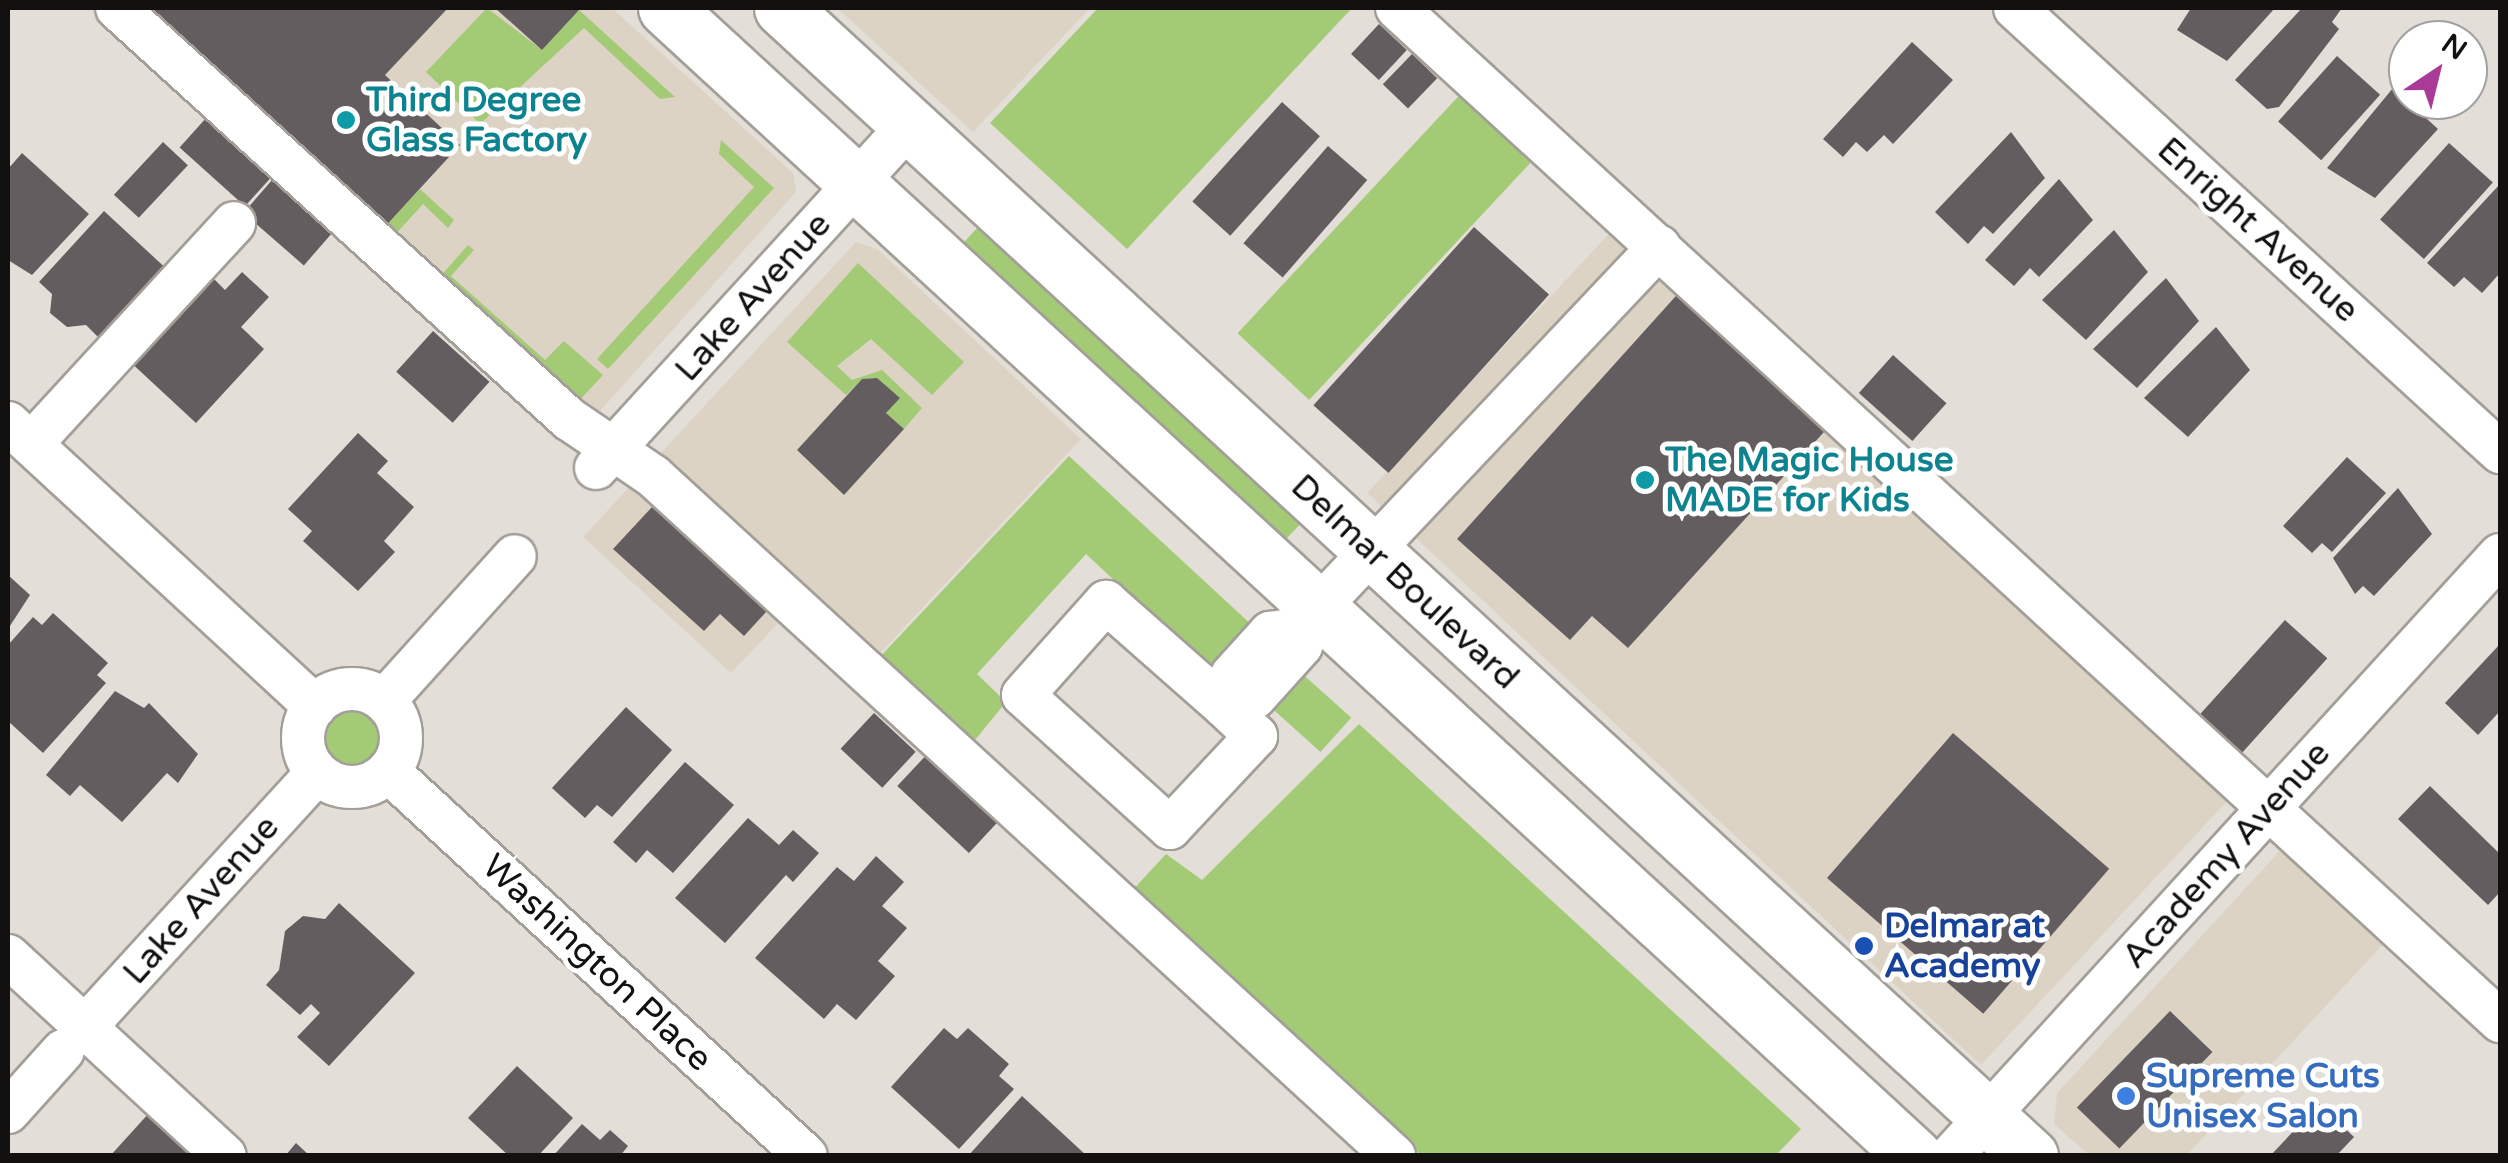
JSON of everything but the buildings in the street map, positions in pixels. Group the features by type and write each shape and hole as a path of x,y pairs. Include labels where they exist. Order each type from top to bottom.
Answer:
{"main road":[{"path":"666,8 856,183 1308,619 1914,1156"},
{"name":"Delmar Boulevard","path":"782,8 2030,1156"}],"street":[{"path":"117,8 569,420 604,459 1394,1156"},
{"path":"1397,8 2500,1021"},
{"name":"Enright Avenue","path":"2015,8 2500,452"},
{"name":"Lake Avenue","path":"604,459 910,125"},
{"path":"234,222 19,434 315,706"},
{"path":"1230,700 1256,736 1170,828 1023,696 1106,602 1230,700 1255,697 1301,646 1308,619 1658,247"},
{"name":"Academy Avenue","path":"1951,1156 2500,555"},
{"path":"384,701 514,556"},
{"path":"340,690 384,701 400,743 388,771 361,786 318,773 304,747 315,706 340,690"},
{"name":"Washington Place","path":"388,771 806,1156"},
{"name":"Lake Avenue","path":"8,1112 318,773"},
{"path":"8,956 74,1039 225,1156"}],"shaded area":[{"path":"142,8 612,8 793,173 796,192 592,420"},
{"path":"837,8 1090,8 973,132"},
{"path":"1619,223 2233,795 1981,1065 1367,493"},
{"path":"856,242 877,249 1081,439 854,681 784,617 731,673 583,537"},
{"path":"2287,843 2389,938 2187,1155 2089,1155 2054,1124 2057,1093"}],"green space":[{"path":"487,8 542,50 579,10 675,97 660,99 584,28 480,124 426,72"},
{"path":"1098,8 1352,8 1127,249 990,123"},
{"path":"1468,86 1540,153 1309,400 1237,333"},
{"path":"721,140 774,188 608,369 597,359 754,187 719,154"},
{"path":"420,189 454,220 448,228 423,204 393,237 383,228"},
{"path":"981,224 1301,523 1284,541 964,242"},
{"path":"468,245 474,250 451,276 545,360 564,341 603,375 576,404 438,279"},
{"path":"858,263 964,362 932,395 871,339 837,366 852,380 882,370 922,408 904,429 886,413 899,398 877,378 862,379 846,395 787,342"},
{"path":"1069,456 1254,627 1217,665 1202,662 1086,554 977,674 1006,702 971,745 878,659"},
{"path":"1297,669 1351,718 1320,752 1266,703"},
{"path":"350,708 370,717 379,737 370,757 350,766 330,757 321,737 330,717"},
{"path":"1359,724 1801,1129 1776,1155 1421,1155 1129,894 1166,854 1202,880"}],"place":[{"name":"Third Degree Glass Factory","path":"346,120"},
{"name":"The Magic House MADE for Kids","path":"1645,480"},
{"name":"Delmar at Academy","path":"1864,946"},
{"name":"Supreme Cuts Unisex Salon","path":"2126,1096"}]}
